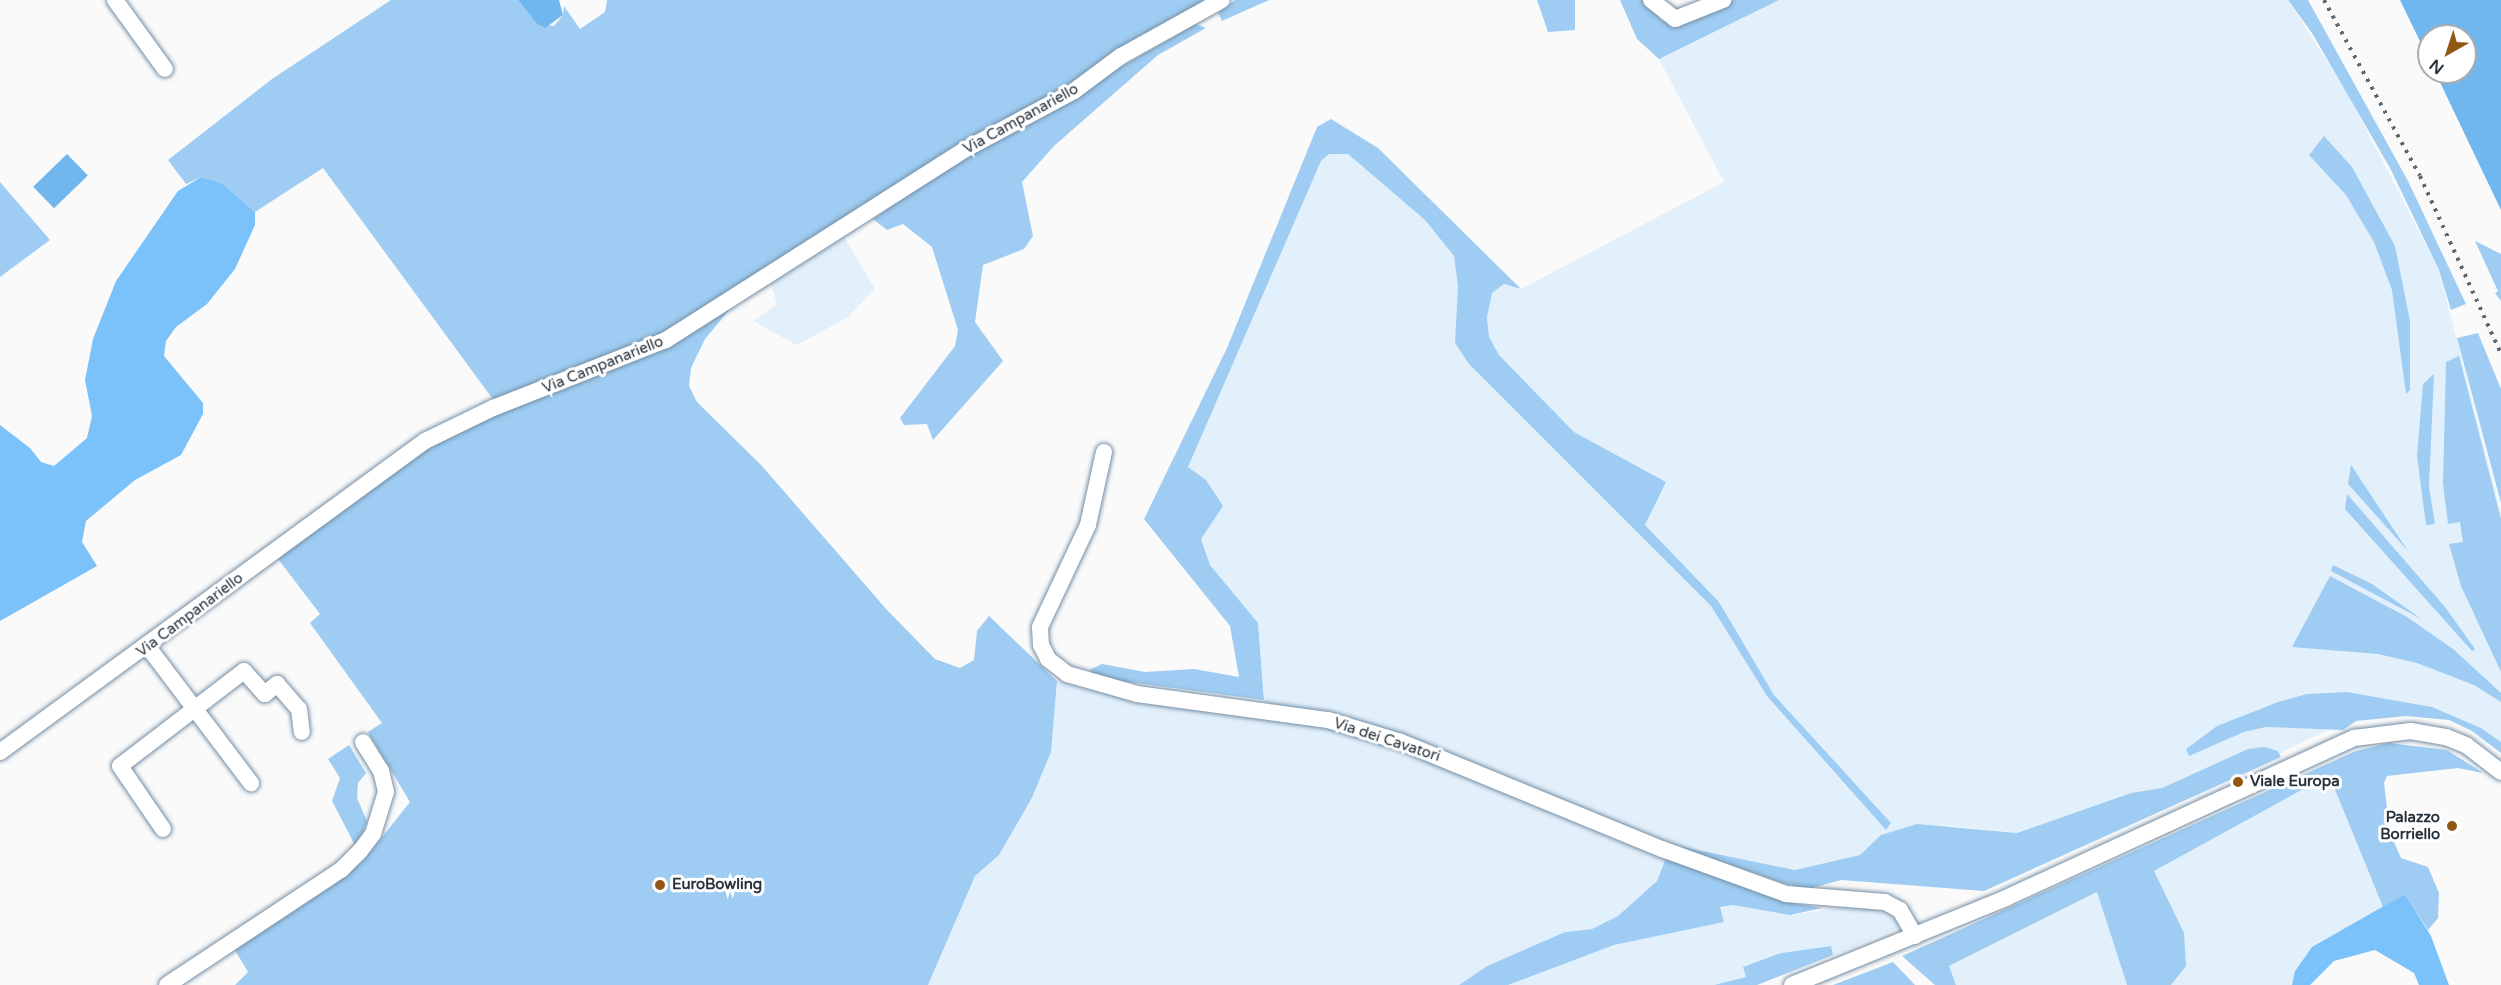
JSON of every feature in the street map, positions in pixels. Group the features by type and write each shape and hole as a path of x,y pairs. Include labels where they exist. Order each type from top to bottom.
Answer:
{"street":[{"path":"115,0 165,69"},
{"name":"Via Campanariello","path":"0,753 148,647 333,504 425,441 493,408 666,340 964,150 1074,91 1121,56 1222,0"},
{"path":"1651,0 1674,20 1723,0"},
{"name":"Via dei Cavatori","path":"1104,452 1088,525 1040,627 1041,645 1048,659 1067,674 1137,694 1329,720 1401,742 1662,849 1786,894 1885,902 1900,910 1915,936"},
{"path":"148,647 251,783"},
{"path":"164,829 120,766 244,671 265,694 277,684 299,709 302,732"},
{"path":"1792,985 2007,898 2354,738 2411,731 2446,737 2466,745 2501,772"},
{"path":"167,985 341,870 360,851 373,834 386,792 381,771 363,742"}],"shaded area":[{"path":"391,0 518,0 536,23 554,26 563,15 564,6 580,29 605,12 607,0 1211,0 1111,53 1086,77 670,331 495,402 323,168 255,212 222,183 201,177 186,184 168,160 272,79"},
{"path":"518,0 559,0 563,15 545,28 536,23"},
{"path":"1235,0 1269,0 1222,21 1218,13"},
{"path":"1537,0 1575,0 1575,30 1548,32"},
{"path":"1620,0 1646,0 1661,20 1674,25 1733,0 1779,0 1659,59 1637,39"},
{"path":"1779,0 2288,0 2349,96 2439,270 2501,513 2501,742 2481,728 2432,707 2347,692 2307,694 2217,726 2186,749 2189,756 2244,732 2266,727 2330,729 2279,754 2278,750 2248,749 2162,788 2131,793 2017,833 1953,826 1881,835 1860,855 1795,870 1678,846 1666,858 1657,881 1618,916 1592,929 1565,932 1487,966 1459,985 928,985 975,876 999,855 1033,798 1051,752 1057,681 1119,697 1266,717 1258,623 1210,565 1201,539 1206,480 1188,467 1321,161 1329,154 1348,154 1425,220 1454,256 1458,287 1455,343 1711,606 1767,696 1886,829 1891,824 1774,695 1719,602 1645,525 1666,482 1574,432 1499,355 1489,337 1487,317 1492,292 1504,284 1521,289 1724,182 1659,59"},
{"path":"2288,0 2308,0 2408,181 2466,304 2451,310 2439,270 2390,168 2312,33"},
{"path":"2400,0 2501,0 2501,210 2441,84 2477,84 2477,24 2417,24 2417,35"},
{"path":"1196,24 1206,28 1158,55 1054,146 1022,182 1033,236 1024,249 983,265 975,322 1003,361 933,440 927,424 904,425 900,418 955,346 958,330 932,247 903,224 887,230 873,219 966,155"},
{"path":"1331,119 1378,148 1521,289 1504,284 1492,293 1487,317 1489,337 1499,355 1574,432 1666,482 1645,525 1719,602 1774,695 1891,823 1886,830 1767,696 1711,606 1469,364 1455,343 1458,287 1454,256 1425,220 1348,154 1329,154 1321,161 1188,467 1206,480 1223,506 1201,539 1210,565 1258,623 1264,700 1091,677 1091,669 1102,664 1145,672 1194,669 1239,677 1230,626 1144,519 1227,348 1317,127"},
{"path":"2324,136 2352,167 2395,246 2410,321 2410,390 2406,394 2392,290 2374,242 2346,195 2309,155"},
{"path":"67,154 88,176 54,208 33,187"},
{"path":"201,177 222,183 255,212 255,225 235,269 207,304 176,327 166,341 164,356 203,403 203,414 181,455 135,480 86,521 82,542 97,566 0,621 0,425 30,448 41,462 54,466 87,438 92,416 85,380 93,339 116,281 178,191"},
{"path":"0,182 50,240 0,277"},
{"path":"844,237 875,289 848,317 797,345 753,321 777,304 771,283"},
{"path":"2475,241 2501,254 2501,301 2495,293 2498,291"},
{"path":"730,309 705,339 691,368 689,386 697,402 762,466 887,610 935,659 960,668 974,660 977,631 989,616 1057,681 1051,752 1032,798 999,855 975,876 928,985 235,985 248,972 233,947 363,861 410,802 368,732 382,723 310,623 320,614 275,555 424,446 568,385 669,348"},
{"path":"2478,333 2501,389 2501,503 2457,338"},
{"path":"2459,356 2501,519 2501,672 2461,586 2449,544 2463,542 2460,522 2448,524 2443,483 2446,362"},
{"path":"2434,374 2429,487 2435,524 2426,525 2417,456 2423,384"},
{"path":"2351,465 2408,551 2348,484"},
{"path":"2347,494 2445,607 2475,649 2472,651 2345,509"},
{"path":"2333,565 2372,584 2423,620 2331,571"},
{"path":"2330,576 2407,617 2453,649 2501,693 2501,702 2474,685 2417,663 2378,654 2292,647"},
{"path":"2347,692 2432,707 2481,728 2501,742 2501,753 2472,731 2449,720 2406,716 2356,721 2343,730 2266,727 2244,732 2189,756 2186,749 2217,726 2278,702 2307,694"},
{"path":"2389,743 2447,750 2483,773 2458,768 2387,776 2384,783 2390,833 2401,858 2428,867 2439,893 2438,918 2428,930 2405,894 2383,907 2329,775 2154,871 2184,933 2186,966 2171,985 2127,985 2097,892 1949,966 1956,985 1935,985 1902,956 2356,751"},
{"path":"349,745 366,773 358,783 357,798 367,821 357,849 332,801 340,778 328,759"},
{"path":"2264,747 2278,751 2281,757 1984,891 1841,880 1808,889 1782,883 1678,846 1795,870 1860,855 1881,835 1917,824 2017,833 2131,793 2162,788 2248,749"},
{"path":"2329,775 2383,907 2312,947 2295,970 2292,985 2171,985 2186,966 2154,871"},
{"path":"1666,858 1786,902 1822,908 1790,915 1733,905 1720,907 1724,922 1614,945 1508,985 1459,985 1487,966 1565,932 1592,929 1618,916 1657,881"},
{"path":"2097,892 2127,985 1956,985 1949,966"},
{"path":"2405,894 2431,936 2449,985 2419,985 2414,973 2375,950 2334,961 2310,985 2292,985 2295,971 2312,947"},
{"path":"1733,905 1790,915 1853,906 1885,911 1903,926 1833,955 1830,946 1781,953 1744,967 1746,977 1714,985 1508,985 1614,945 1724,922 1719,908"},
{"path":"1831,946 1833,955 1757,985 1714,985 1746,977 1743,967 1781,953"},
{"path":"1893,962 1915,985 1833,985"}],"pier":[{"path":"2438,84 2441,84 2501,213 2498,211"}],"railway":[{"path":"2324,0 2420,176 2501,354"}],"place":[{"name":"Viale Europa","path":"2238,782"},
{"name":"Palazzo Borriello","path":"2452,826"},
{"name":"EuroBowling","path":"660,885"}]}
